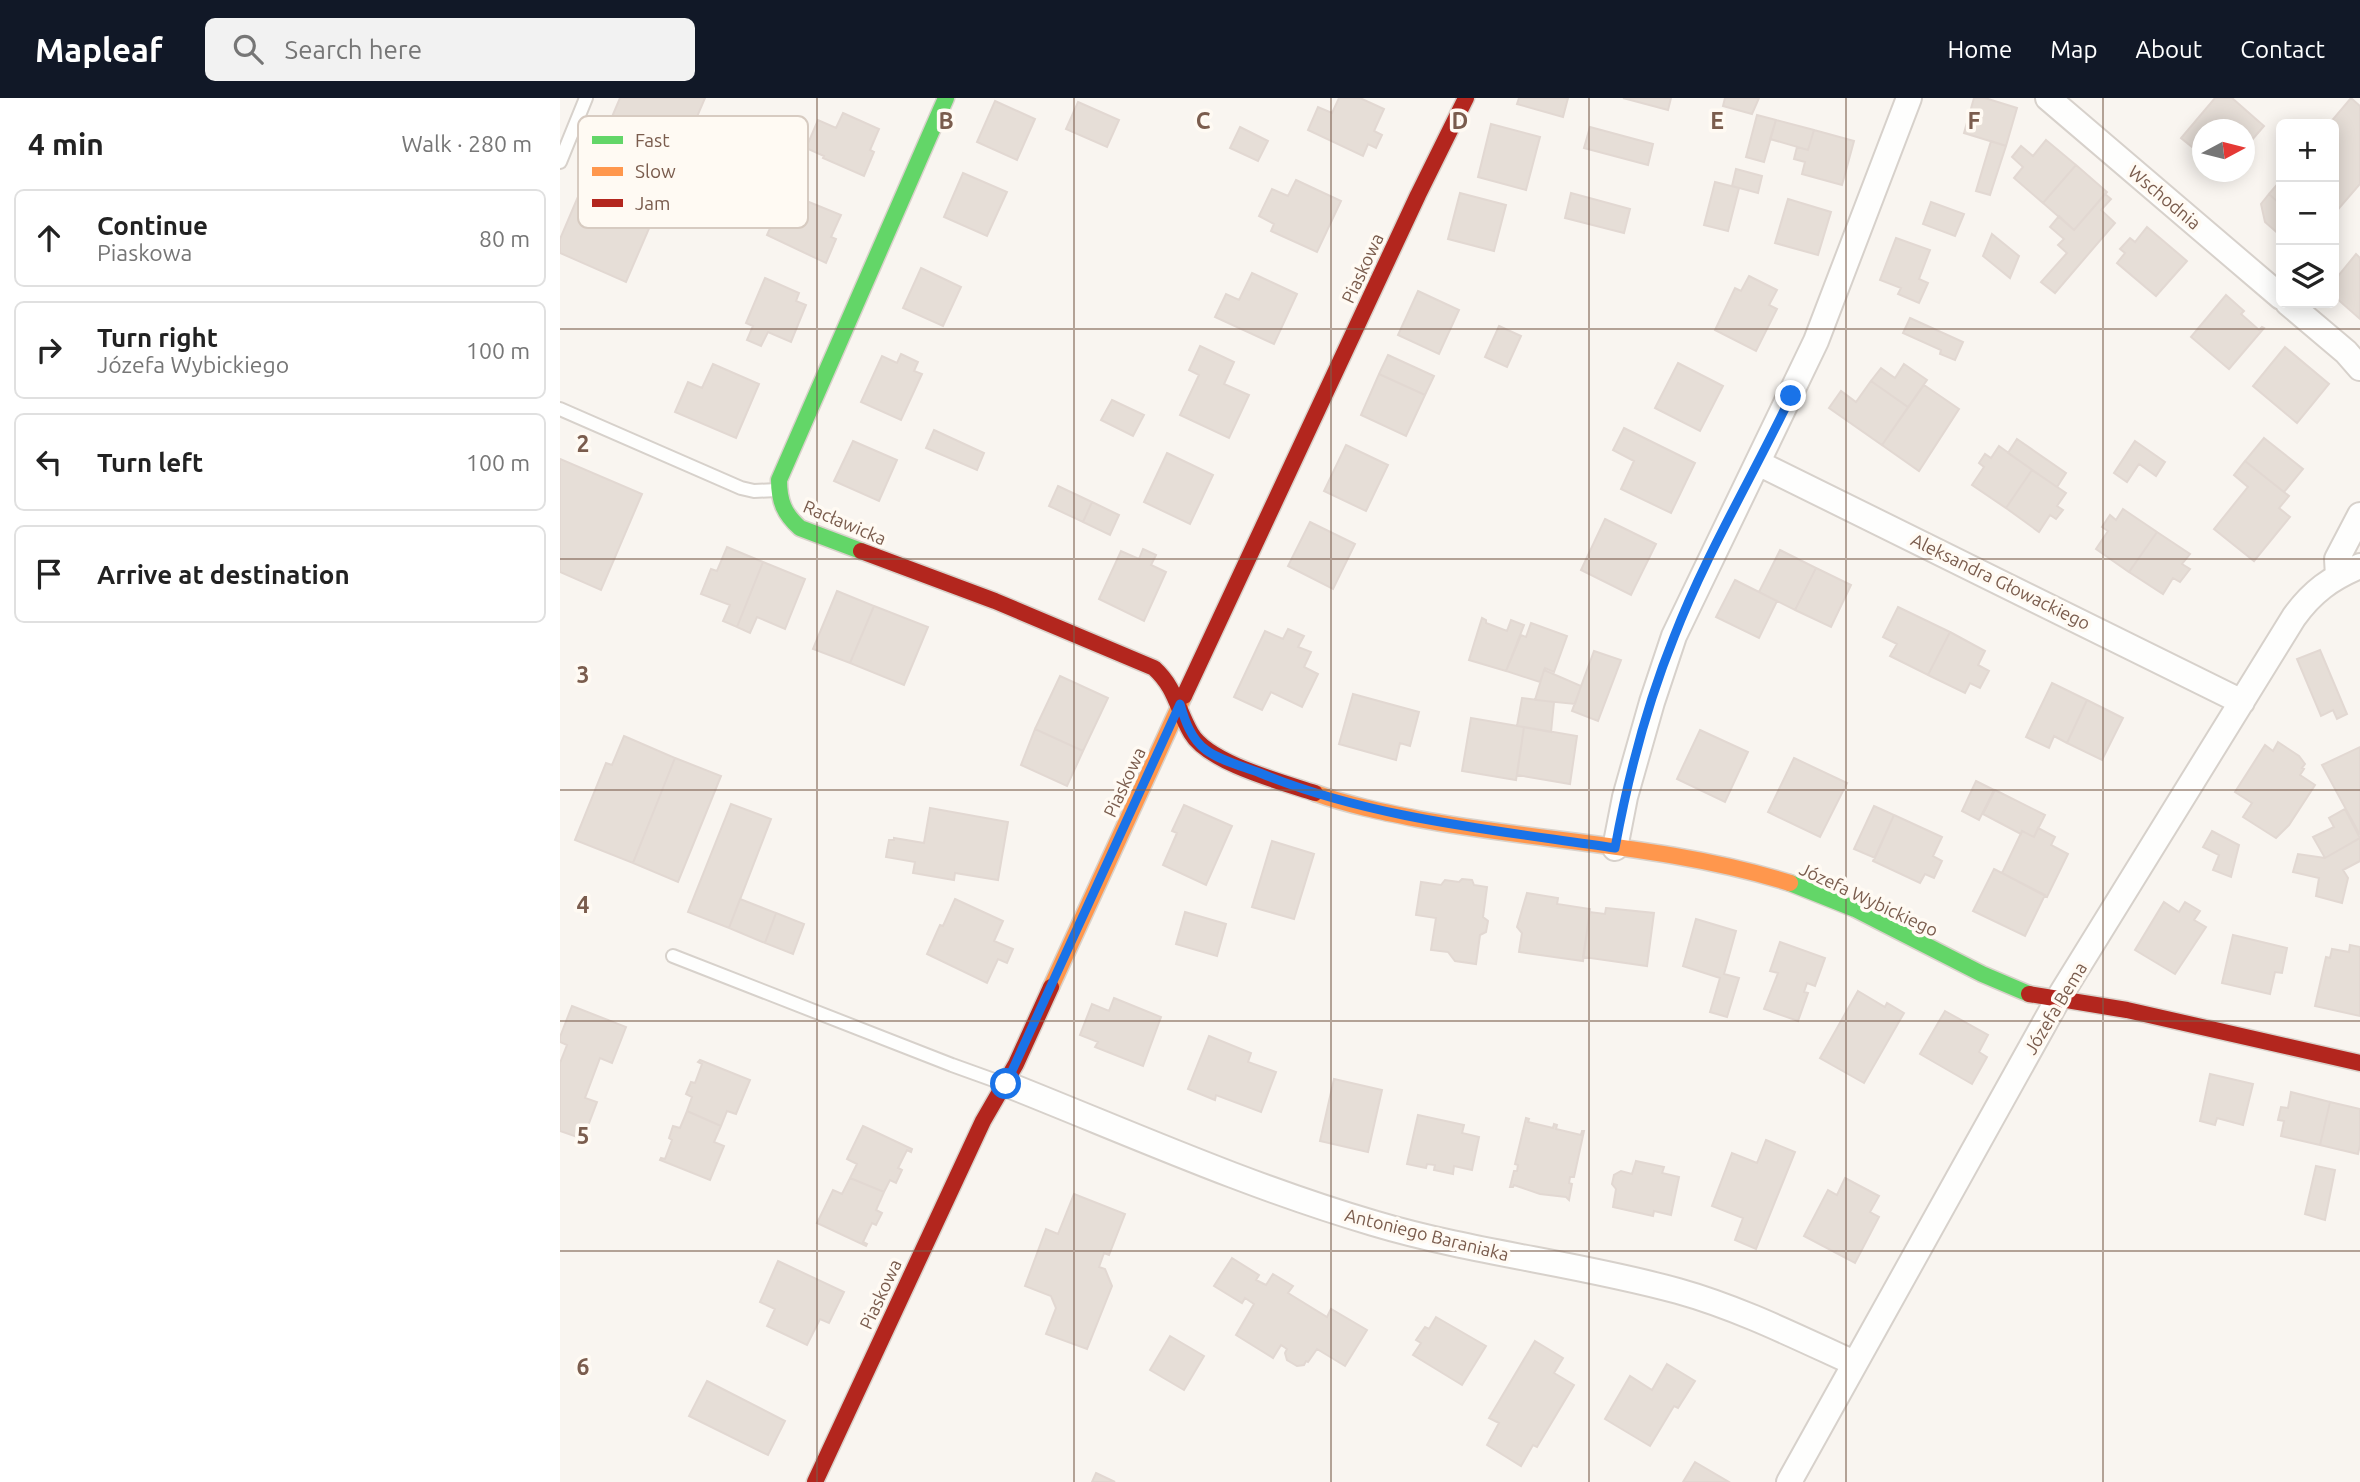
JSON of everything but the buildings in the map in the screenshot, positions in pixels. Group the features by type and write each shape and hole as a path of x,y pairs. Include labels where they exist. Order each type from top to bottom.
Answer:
{"street":[{"path":"778,490 785,461 946,98"},
{"name":"Piaskowa","path":"815,1482 983,1121 1006,1084 1180,704 1466,98"},
{"path":"1615,848 1625,797 1674,636 1816,341 1909,98"},
{"name":"Wschodnia","path":"2048,98 2276,293"},
{"path":"2294,308 2346,352 2360,368"},
{"name":"Aleksandra Głowackiego","path":"1758,463 2242,702"},
{"name":"Racławicka","path":"778,490 782,509 789,520 800,528 995,601 1145,664 1163,675 1176,692 1180,704"},
{"path":"2349,571 2337,559 2360,515"},
{"name":"Józefa Bema","path":"1789,1482 2058,999 2304,603 2320,587 2349,571"},
{"name":"Józefa Wybickiego","path":"1180,704 1188,729 1205,749 1301,790 1399,814 1729,866 1784,881 1843,904 1994,980 2026,993 2127,1010 2360,1063"},
{"name":"Antoniego Baraniaka","path":"1006,1084 1238,1176 1340,1213 1448,1242 1678,1291 1736,1310 1854,1363"}],"lane":[{"path":"579,116 586,98"},
{"path":"560,162 578,118"},
{"path":"560,409 741,488 778,490"},
{"path":"673,956 1006,1084"}],"traffic: fast":[{"path":"861,551 800,528 784,507 779,480 946,98"},
{"path":"1790,883 1855,909 1982,974 2029,994"}],"traffic: slow":[{"path":"1051,987 1184,696"},
{"path":"1315,793 1353,805 1418,819 1699,860 1790,883"}],"traffic: jam":[{"path":"1184,696 1466,98"},
{"path":"861,551 995,601 1154,668 1172,691 1186,724 1200,744 1247,770 1315,793"},
{"path":"815,1482 983,1121 1016,1064 1051,987"},
{"path":"2029,994 2127,1010 2360,1063"}],"route":[{"path":"1006,1084 1180,704 1188,729 1205,749 1291,786 1387,812 1615,848 1625,797 1674,636 1791,396"}]}
